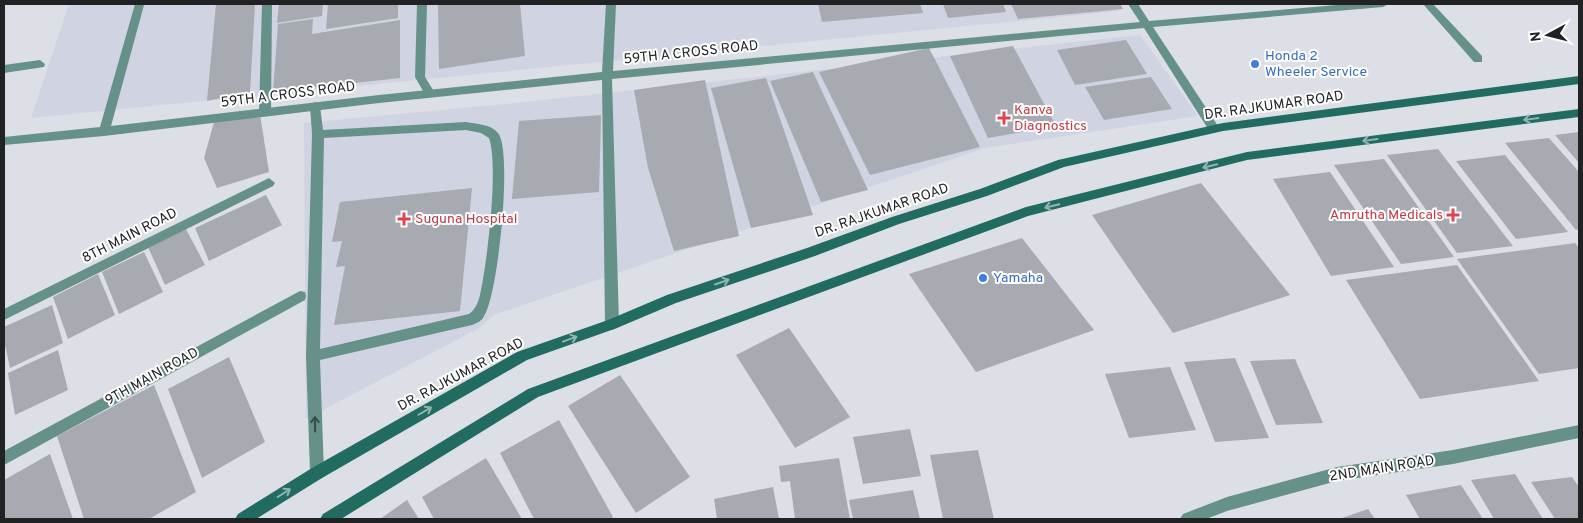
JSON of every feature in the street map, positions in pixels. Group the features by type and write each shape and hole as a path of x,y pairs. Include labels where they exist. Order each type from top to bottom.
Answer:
{"main road":[{"name":"DR. RAJKUMAR ROAD","path":"243,519 316,473 522,356 612,324 672,299 1062,163 1214,129 1579,80"},
{"path":"328,519 533,393 1026,212 1247,156 1579,113"}],"street":[{"path":"264,112 267,4"},
{"path":"422,4 420,77 430,93"},
{"path":"611,4 607,76 612,324"},
{"path":"1132,4 1214,129"},
{"name":"59TH A CROSS ROAD","path":"4,142 430,93 1146,24 1383,4"},
{"path":"1428,4 1478,59"},
{"path":"104,132 138,5"},
{"path":"4,69 40,64"},
{"path":"315,106 318,134 313,356 316,473"},
{"path":"313,356 472,319 479,314 486,296 500,169 498,142 494,135 483,128 466,126 318,134"},
{"name":"8TH MAIN ROAD","path":"4,316 269,183"},
{"name":"9TH MAIN ROAD","path":"4,458 300,296"},
{"name":"2ND MAIN ROAD","path":"1188,519 1227,504 1337,474 1453,457 1579,431"}],"shaded area":[{"path":"69,4 1114,4 1119,11 31,118"},
{"path":"1140,35 1198,116 985,148 494,315 479,328 306,419 304,123 515,103"}],"building":[{"path":"216,4 255,4 250,92 207,101"},
{"path":"279,4 323,4 322,16 277,23"},
{"path":"328,4 398,4 398,18 326,29"},
{"path":"438,4 520,4 525,56 439,69"},
{"path":"818,4 920,4 923,13 822,22"},
{"path":"943,4 1003,4 1006,12 948,18"},
{"path":"1011,4 1120,4 1123,9 1018,19"},
{"path":"313,19 312,34 400,20 400,78 273,92 278,24"},
{"path":"1126,40 1147,74 1075,85 1057,50"},
{"path":"1013,46 1056,126 988,138 950,56"},
{"path":"929,48 980,147 870,175 819,72"},
{"path":"813,72 868,190 821,202 770,81"},
{"path":"1151,77 1172,109 1104,120 1085,87"},
{"path":"766,78 813,215 751,228 711,88"},
{"path":"705,80 739,236 674,251 648,168 634,90"},
{"path":"260,114 269,172 217,188 204,158 214,122"},
{"path":"601,115 599,192 512,199 519,121"},
{"path":"1579,132 1579,163 1555,135"},
{"path":"1549,138 1579,172 1579,229 1576,230 1505,143"},
{"path":"1438,149 1513,246 1457,253 1387,155"},
{"path":"1505,155 1568,232 1516,239 1456,161"},
{"path":"1384,159 1454,257 1401,264 1334,165"},
{"path":"1330,172 1394,267 1331,276 1273,179"},
{"path":"1201,183 1290,295 1173,333 1092,215"},
{"path":"472,188 460,311 334,325 345,266 336,267 342,241 332,242 340,202"},
{"path":"266,195 282,225 209,261 195,228"},
{"path":"186,229 205,265 165,285 148,247"},
{"path":"1022,238 1094,330 976,372 909,274"},
{"path":"1575,243 1579,248 1579,368 1539,374 1457,259"},
{"path":"144,252 163,292 119,314 102,272"},
{"path":"1457,265 1539,381 1420,399 1346,280"},
{"path":"98,274 115,315 68,339 53,297"},
{"path":"52,305 63,343 10,368 4,340 4,327"},
{"path":"789,328 850,417 795,448 736,355"},
{"path":"58,350 68,390 15,415 8,373"},
{"path":"229,357 265,442 202,478 168,389"},
{"path":"1235,358 1269,438 1215,442 1184,362"},
{"path":"1295,359 1323,423 1276,425 1250,361"},
{"path":"1170,367 1196,430 1129,438 1105,374"},
{"path":"620,375 690,477 636,513 568,406"},
{"path":"154,385 196,492 149,519 84,519 57,436"},
{"path":"559,420 613,517 610,519 534,519 500,453"},
{"path":"910,429 921,476 863,484 853,437"},
{"path":"978,450 994,519 943,519 930,455"},
{"path":"50,454 73,519 4,519 4,480"},
{"path":"486,458 522,519 434,519 422,497"},
{"path":"839,458 850,519 795,519 790,481 781,482 779,466"},
{"path":"1515,474 1543,519 1494,519 1471,480"},
{"path":"1572,477 1579,487 1579,519 1555,519 1531,482"},
{"path":"1461,485 1483,519 1420,519 1406,495"},
{"path":"773,487 779,519 717,519 714,499"},
{"path":"913,490 920,519 853,519 849,500"},
{"path":"407,500 419,519 380,519"},
{"path":"1368,509 1375,519 1339,519"}],"place":[{"name":"Honda 2 Wheeler Service","path":"1255,64"},
{"name":"Kanva Diagnostics","path":"1004,118"},
{"name":"Amrutha Medicals","path":"1453,215"},
{"name":"Suguna Hospital","path":"404,219"},
{"name":"Yamaha","path":"983,278"}]}
